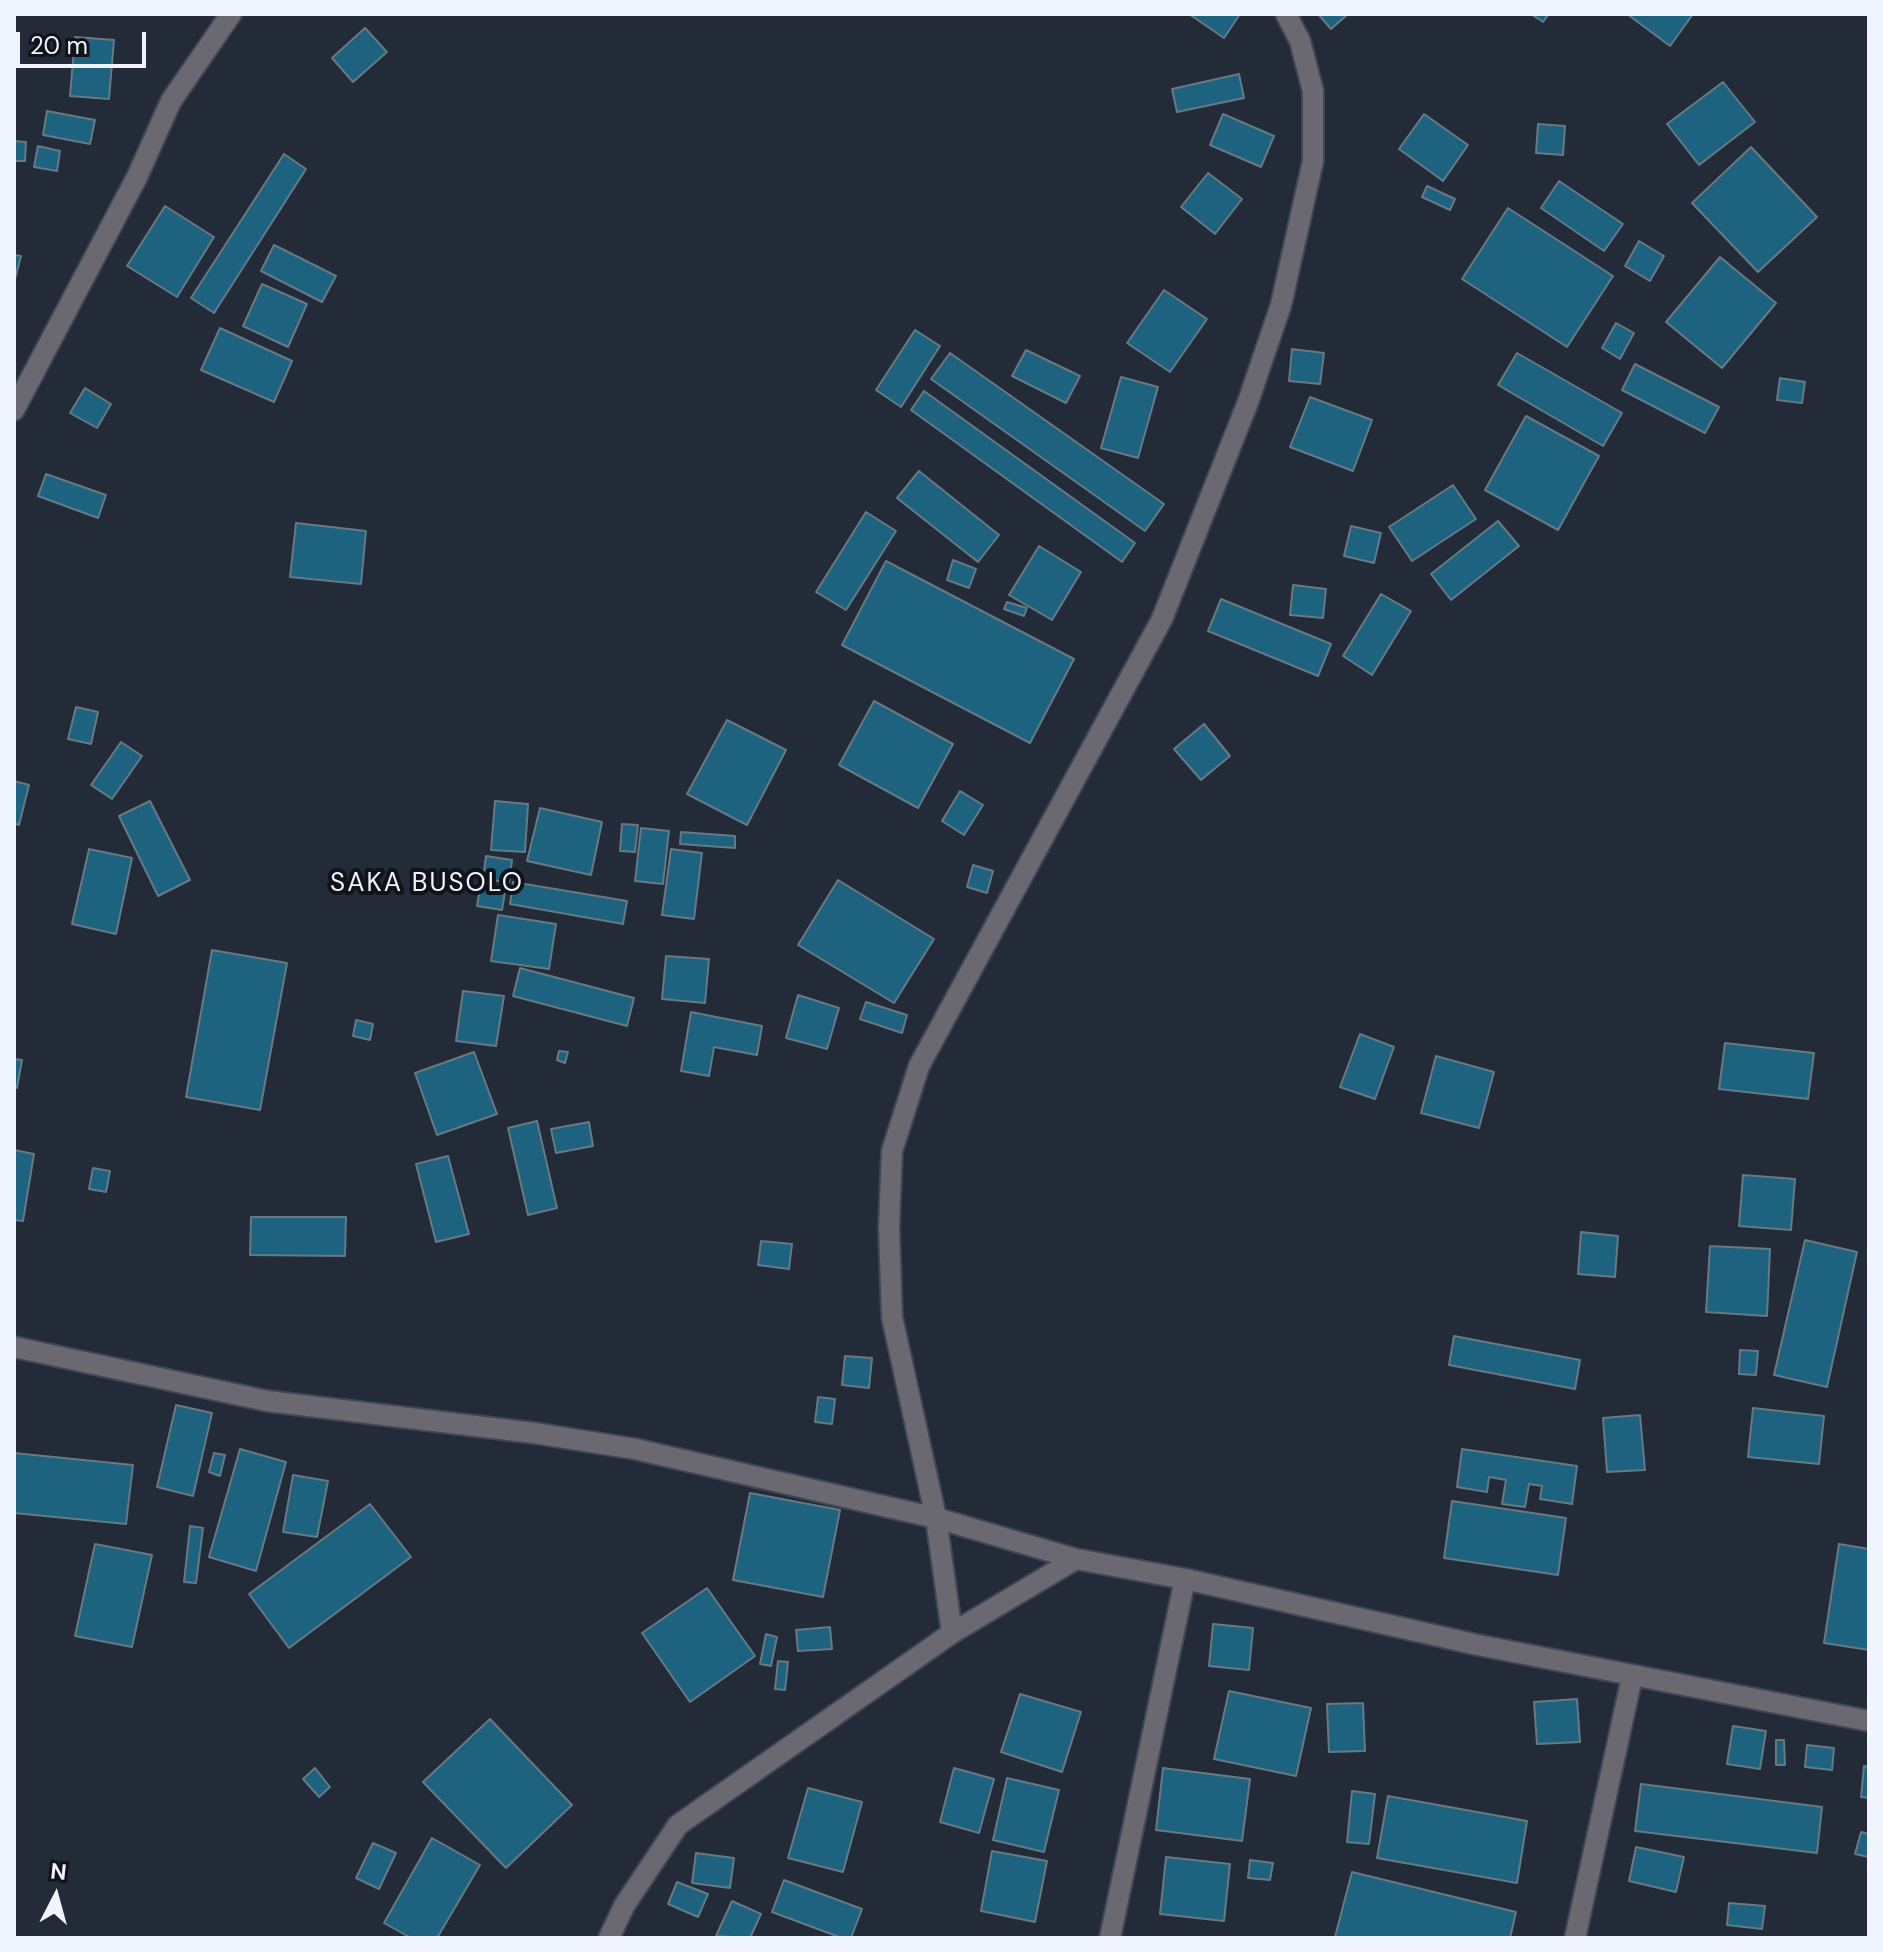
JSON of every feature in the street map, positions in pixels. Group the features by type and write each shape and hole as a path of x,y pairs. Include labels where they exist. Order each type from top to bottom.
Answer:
{"street":[{"path":"14,410 137,177 171,101 231,14"},
{"path":"952,1633 936,1518 892,1317 889,1227 892,1151 919,1066 1162,619 1248,402 1281,305 1313,161 1313,91 1300,41 1286,14"},
{"path":"14,1347 267,1401 534,1433 635,1449 936,1518 1076,1559 1185,1579 1632,1677 1869,1721"},
{"path":"609,1938 624,1906 678,1825 952,1633 1076,1559"},
{"path":"1110,1938 1185,1579"},
{"path":"1575,1938 1632,1677"}],"building":[{"path":"1189,14 1240,14 1224,38"},
{"path":"1318,14 1348,14 1331,29"},
{"path":"1531,14 1549,14 1543,22"},
{"path":"1627,14 1693,14 1670,46"},
{"path":"365,28 387,52 353,82 332,58"},
{"path":"75,37 114,40 109,99 70,96"},
{"path":"1239,74 1244,98 1177,112 1172,89"},
{"path":"1723,82 1755,122 1699,165 1667,124"},
{"path":"47,111 95,120 90,144 43,135"},
{"path":"1223,114 1274,136 1261,167 1210,145"},
{"path":"1424,114 1468,145 1443,181 1399,149"},
{"path":"1538,124 1565,126 1563,155 1536,153"},
{"path":"14,141 26,142 25,161 14,161"},
{"path":"38,146 60,151 57,171 34,167"},
{"path":"1751,147 1817,217 1758,272 1692,203"},
{"path":"284,154 306,169 214,313 191,298"},
{"path":"1208,173 1242,199 1215,234 1181,207"},
{"path":"1559,181 1623,224 1604,251 1541,208"},
{"path":"1427,186 1455,199 1450,210 1422,197"},
{"path":"165,206 214,237 177,297 127,266"},
{"path":"1508,208 1613,276 1567,347 1462,279"},
{"path":"1639,241 1664,256 1650,281 1625,266"},
{"path":"274,245 336,276 322,302 261,271"},
{"path":"14,255 21,256 14,283"},
{"path":"1720,257 1776,303 1722,368 1666,322"},
{"path":"262,284 307,304 288,347 243,326"},
{"path":"1164,290 1207,319 1170,372 1127,343"},
{"path":"1616,323 1634,333 1620,359 1602,348"},
{"path":"220,328 292,361 274,402 201,370"},
{"path":"915,330 940,346 901,407 876,390"},
{"path":"1292,349 1324,353 1320,384 1289,381"},
{"path":"1026,350 1080,376 1066,403 1012,376"},
{"path":"950,353 1164,504 1145,531 931,379"},
{"path":"1517,353 1622,413 1603,446 1498,385"},
{"path":"1635,364 1719,407 1705,433 1622,390"},
{"path":"1121,377 1158,387 1138,458 1101,448"},
{"path":"1780,378 1805,382 1802,403 1777,400"},
{"path":"85,388 111,404 97,428 70,413"},
{"path":"924,391 1135,543 1122,562 911,410"},
{"path":"1310,397 1372,420 1353,471 1290,447"},
{"path":"1526,416 1599,456 1558,530 1485,490"},
{"path":"919,471 999,535 978,562 897,498"},
{"path":"46,474 106,495 98,518 38,496"},
{"path":"1453,485 1476,519 1412,561 1389,527"},
{"path":"866,512 896,531 846,610 816,592"},
{"path":"1498,521 1519,546 1451,600 1431,574"},
{"path":"296,523 366,531 361,584 290,577"},
{"path":"1351,526 1381,533 1374,563 1344,556"},
{"path":"1039,546 1081,572 1052,620 1009,595"},
{"path":"953,560 976,569 969,588 947,580"},
{"path":"886,561 1074,659 1030,743 842,645"},
{"path":"1293,585 1326,589 1323,618 1290,615"},
{"path":"1381,594 1411,611 1372,675 1343,656"},
{"path":"1221,599 1331,644 1318,676 1208,631"},
{"path":"1007,602 1027,608 1024,616 1004,609"},
{"path":"874,701 953,744 918,808 839,765"},
{"path":"76,707 98,712 91,744 68,739"},
{"path":"727,720 786,750 747,825 687,794"},
{"path":"1204,724 1230,756 1201,780 1174,749"},
{"path":"121,742 142,756 112,799 91,785"},
{"path":"14,781 29,785 19,825 14,823"},
{"path":"960,791 983,805 964,835 942,821"},
{"path":"150,801 190,880 158,896 119,816"},
{"path":"495,801 528,804 525,852 491,850"},
{"path":"540,808 602,822 591,875 527,861"},
{"path":"622,824 638,825 635,852 620,851"},
{"path":"641,828 669,831 663,884 635,881"},
{"path":"681,832 735,836 735,848 680,844"},
{"path":"89,849 132,858 116,934 72,924"},
{"path":"671,849 702,853 694,919 662,915"},
{"path":"486,856 512,860 509,883 483,878"},
{"path":"973,865 993,871 987,893 967,887"},
{"path":"838,880 934,939 894,1003 798,945"},
{"path":"513,882 627,901 623,924 510,904"},
{"path":"480,888 505,892 502,910 477,906"},
{"path":"498,915 556,924 549,969 491,961"},
{"path":"212,950 287,963 260,1110 186,1097"},
{"path":"666,956 709,959 705,1003 662,999"},
{"path":"520,968 634,998 627,1026 513,996"},
{"path":"463,991 504,996 496,1046 456,1041"},
{"path":"798,995 839,1008 827,1049 786,1038"},
{"path":"866,1002 907,1015 902,1033 860,1019"},
{"path":"691,1012 762,1026 757,1055 714,1047 709,1076 681,1071"},
{"path":"356,1020 373,1024 370,1040 353,1036"},
{"path":"1360,1034 1394,1047 1375,1099 1340,1087"},
{"path":"1725,1043 1814,1053 1808,1099 1719,1089"},
{"path":"559,1051 568,1052 565,1063 557,1060"},
{"path":"474,1052 497,1114 437,1135 415,1073"},
{"path":"1436,1056 1494,1072 1479,1128 1421,1113"},
{"path":"14,1059 22,1060 17,1088 14,1087"},
{"path":"537,1121 557,1208 528,1215 508,1128"},
{"path":"589,1122 593,1146 556,1153 551,1129"},
{"path":"14,1150 34,1154 23,1221 14,1220"},
{"path":"448,1156 469,1234 436,1242 416,1164"},
{"path":"93,1168 110,1171 106,1192 89,1189"},
{"path":"1743,1175 1795,1179 1791,1230 1739,1226"},
{"path":"251,1217 346,1217 345,1256 250,1255"},
{"path":"1581,1232 1618,1236 1615,1277 1578,1274"},
{"path":"1805,1240 1857,1252 1827,1387 1774,1375"},
{"path":"761,1241 792,1244 789,1269 758,1265"},
{"path":"1710,1246 1770,1249 1767,1316 1706,1312"},
{"path":"1454,1336 1580,1360 1575,1389 1449,1365"},
{"path":"1740,1350 1758,1351 1756,1375 1739,1374"},
{"path":"845,1356 872,1358 869,1388 842,1385"},
{"path":"818,1397 835,1399 832,1424 815,1422"},
{"path":"176,1405 212,1413 193,1496 157,1487"},
{"path":"1753,1408 1824,1416 1819,1464 1748,1457"},
{"path":"1640,1415 1645,1470 1607,1472 1603,1418"},
{"path":"240,1449 286,1462 256,1571 209,1557"},
{"path":"1462,1449 1577,1466 1572,1504 1540,1499 1542,1486 1529,1484 1525,1507 1502,1504 1506,1480 1489,1477 1487,1492 1457,1487"},
{"path":"14,1453 133,1465 126,1524 14,1513"},
{"path":"214,1453 225,1455 220,1476 209,1472"},
{"path":"293,1475 328,1481 317,1537 283,1532"},
{"path":"750,1493 840,1510 823,1597 733,1580"},
{"path":"1452,1501 1566,1518 1558,1575 1444,1558"},
{"path":"370,1504 411,1557 289,1648 249,1594"},
{"path":"190,1526 203,1528 196,1583 184,1582"},
{"path":"95,1544 152,1555 132,1647 75,1636"},
{"path":"1839,1544 1869,1549 1869,1650 1824,1643"},
{"path":"707,1588 755,1656 690,1702 642,1633"},
{"path":"1213,1624 1253,1628 1249,1670 1209,1666"},
{"path":"830,1627 832,1649 798,1651 796,1630"},
{"path":"766,1634 777,1637 771,1666 760,1664"},
{"path":"778,1661 788,1662 785,1690 775,1689"},
{"path":"1229,1691 1311,1708 1296,1776 1214,1759"},
{"path":"1020,1694 1081,1712 1062,1772 1001,1752"},
{"path":"1577,1699 1580,1742 1537,1744 1534,1702"},
{"path":"1363,1703 1365,1751 1329,1752 1327,1704"},
{"path":"490,1719 572,1805 506,1868 423,1782"},
{"path":"1733,1726 1766,1731 1760,1769 1727,1764"},
{"path":"1776,1740 1784,1740 1785,1765 1776,1765"},
{"path":"1807,1745 1834,1748 1832,1770 1805,1767"},
{"path":"1864,1766 1869,1767 1869,1798 1861,1797"},
{"path":"315,1768 330,1787 319,1797 303,1779"},
{"path":"954,1768 994,1779 979,1833 940,1822"},
{"path":"1163,1768 1250,1779 1242,1841 1156,1830"},
{"path":"1007,1778 1059,1790 1044,1852 993,1840"},
{"path":"1641,1784 1822,1807 1817,1853 1635,1831"},
{"path":"808,1788 862,1802 843,1872 788,1858"},
{"path":"1352,1791 1375,1794 1369,1844 1347,1842"},
{"path":"1388,1796 1527,1821 1517,1883 1377,1858"},
{"path":"1861,1832 1869,1834 1869,1857 1855,1854"},
{"path":"432,1838 480,1865 437,1938 411,1938 384,1923"},
{"path":"373,1843 396,1853 379,1889 356,1878"},
{"path":"1636,1847 1684,1857 1676,1892 1629,1881"},
{"path":"992,1851 1047,1861 1035,1922 981,1911"},
{"path":"696,1853 734,1858 730,1888 692,1883"},
{"path":"1166,1857 1230,1864 1224,1921 1160,1914"},
{"path":"1250,1860 1273,1863 1270,1880 1248,1878"},
{"path":"1352,1872 1516,1912 1510,1938 1335,1937"},
{"path":"784,1880 862,1909 851,1938 842,1938 772,1912"},
{"path":"677,1882 708,1894 698,1917 668,1904"},
{"path":"732,1901 761,1914 750,1938 716,1936"},
{"path":"1729,1903 1765,1906 1762,1929 1727,1925"}],"district":[{"name":"SAKA BUSOLO","path":"427,884"}]}
